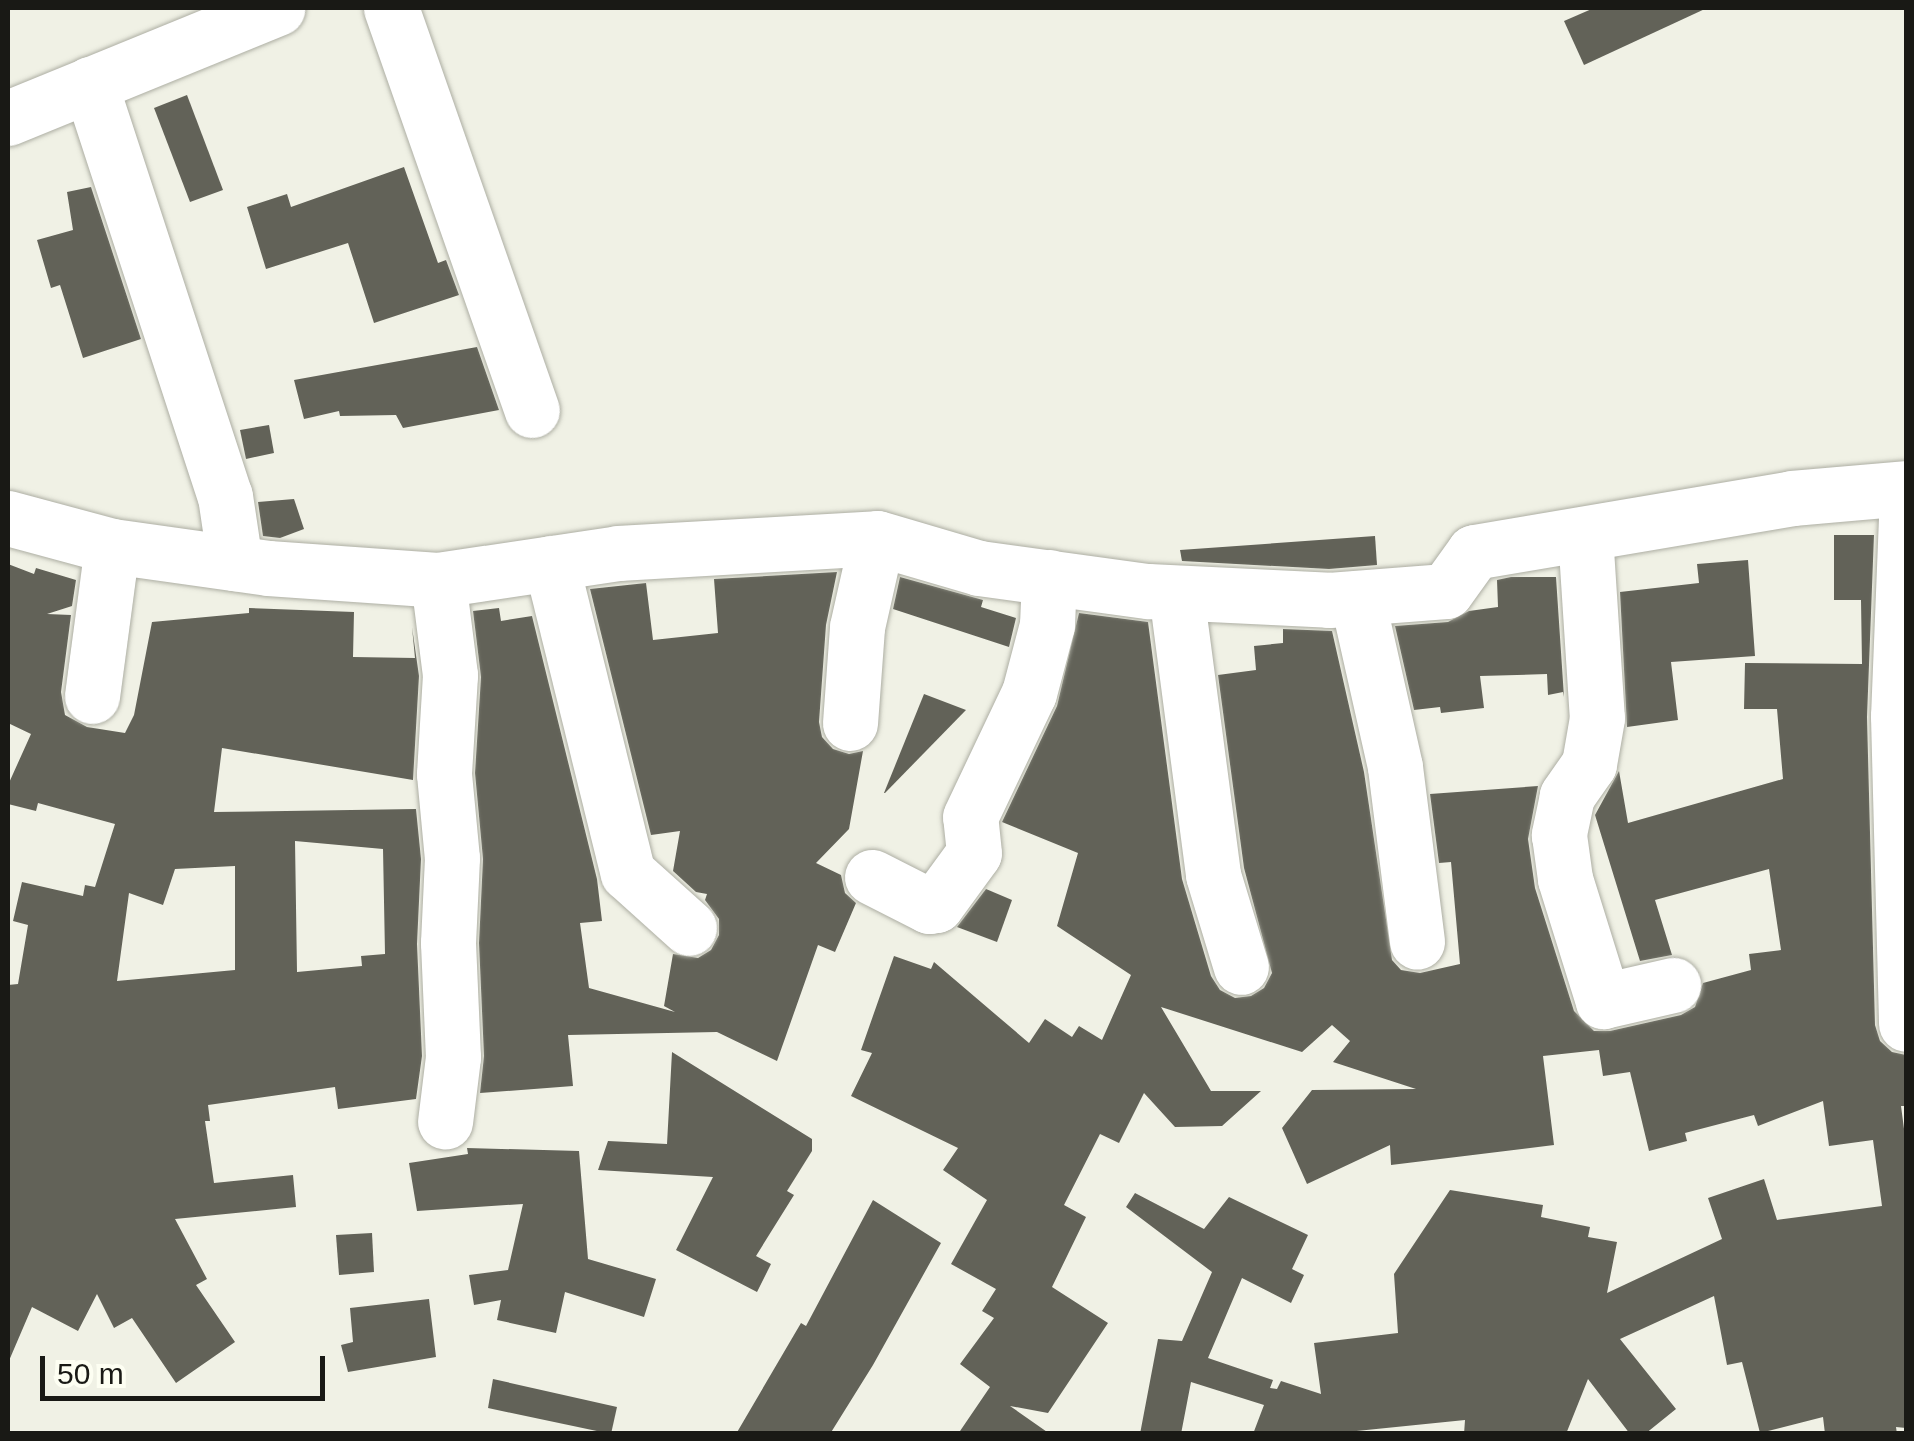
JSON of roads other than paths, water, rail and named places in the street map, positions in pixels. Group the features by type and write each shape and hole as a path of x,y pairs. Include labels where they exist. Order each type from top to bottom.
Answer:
{"street":[{"path":"8,118 277,8"},
{"path":"390,8 532,410"},
{"path":"90,84 225,496 236,564"},
{"path":"8,518 112,546 236,564 438,580 618,553 877,538 979,568 1049,578 1176,592 1357,598 1446,591 1474,552 1792,498 1906,488"},
{"path":"1906,518 1898,716 1906,1024"},
{"path":"1585,534 1598,718 1589,764 1568,796 1559,835 1565,880 1603,1001 1674,985"},
{"path":"850,723 857,627 877,538"},
{"path":"92,696 112,546"},
{"path":"550,563 628,873 689,928"},
{"path":"872,877 929,906 936,905 974,853 970,817 1029,693 1048,625 1049,578"},
{"path":"438,580 450,675 444,774 452,858 448,942 453,1057 445,1122"},
{"path":"1176,592 1213,875 1241,968"},
{"path":"1357,598 1395,766 1417,942"}]}
